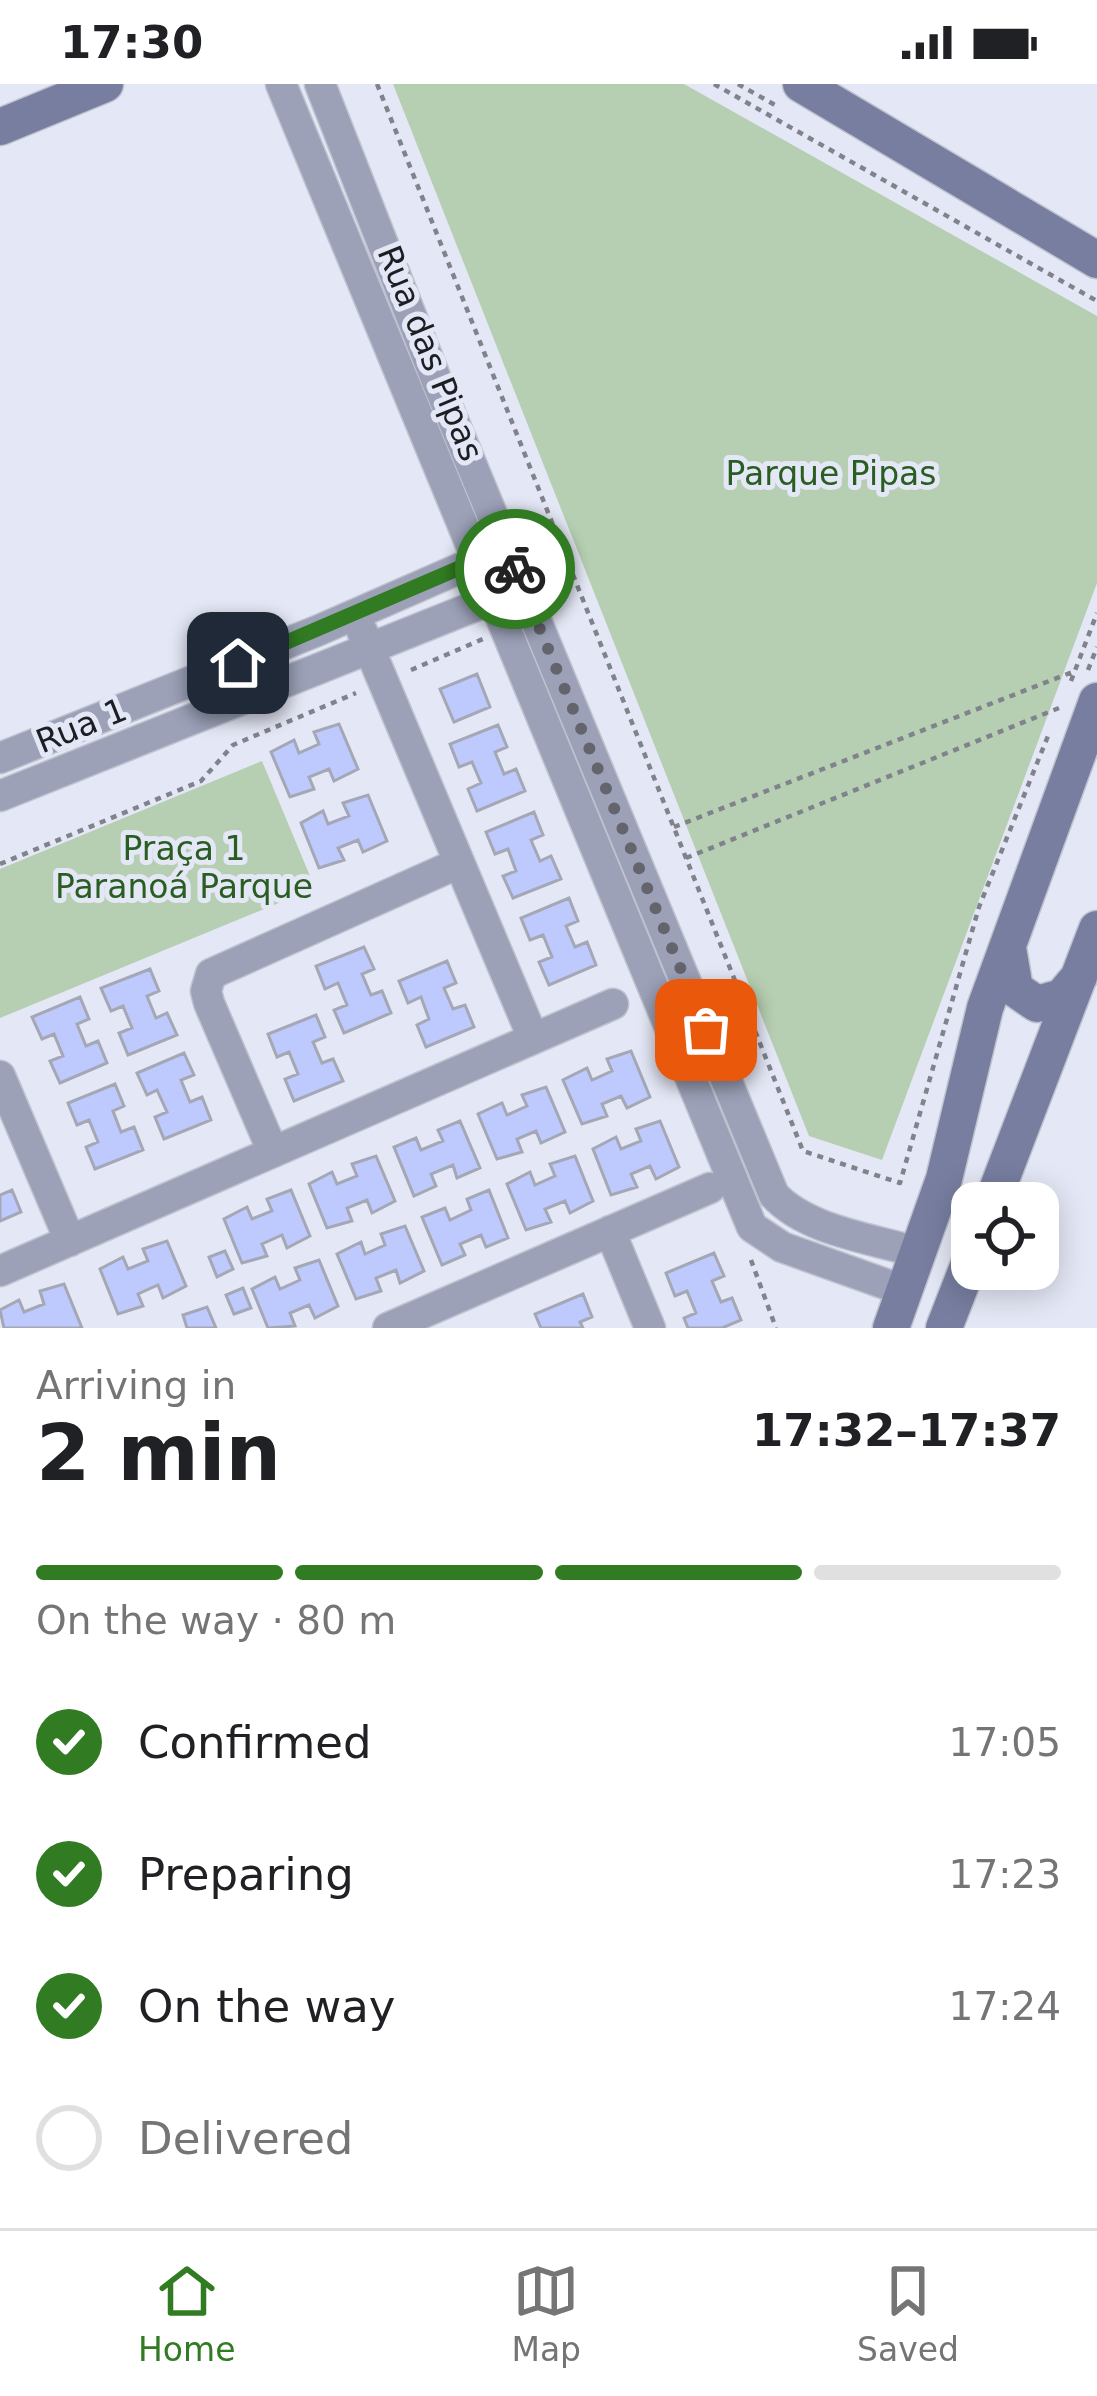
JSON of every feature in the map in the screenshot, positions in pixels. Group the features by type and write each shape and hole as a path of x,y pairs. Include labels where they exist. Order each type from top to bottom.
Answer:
{"street":[{"path":"0,127 105,84"},
{"name":"Rua das Pipas","path":"281,84 752,1227 782,1247 905,1292"},
{"name":"Rua das Pipas","path":"320,84 774,1195 787,1210 819,1223 920,1253"},
{"path":"801,84 1097,260"},
{"name":"Rua 1","path":"0,758 355,615 506,548"},
{"name":"Rua 1","path":"0,796 522,587"},
{"path":"355,615 533,1038"},
{"path":"891,1328 944,1178 985,1008 1097,701"},
{"path":"273,1152 209,1003 206,992 211,974 459,863"},
{"path":"1000,1182 1097,929"},
{"path":"1008,944 1009,974 1015,989 1037,1004 1062,997 1079,977"},
{"path":"0,1271 613,1004"},
{"path":"0,1076 70,1241"},
{"path":"388,1328 710,1188"},
{"path":"610,1232 650,1328"},
{"path":"944,1328 959,1290"}],"path":[{"path":"377,84 803,1151 900,1183 979,907 1097,613"},
{"path":"714,84 1097,302"},
{"path":"674,827 1075,671"},
{"path":"686,858 1059,708"}],"green space":[{"name":"Parque Pipas","path":"393,84 684,84 1097,316 1097,583 882,1160 809,1136"},
{"name":"Praça 1 Paranoá Parque","path":"262,761 315,888 0,1018 0,869"}],"building":[{"path":"477,674 490,707 454,722 440,689"},
{"path":"339,724 358,769 334,781 329,769 309,777 314,789 290,797 271,752 294,740 299,753 319,744 314,732"},
{"path":"498,725 507,747 495,752 504,774 516,769 525,791 477,811 468,789 481,783 472,762 459,767 450,744"},
{"path":"368,795 387,841 363,852 358,840 338,848 344,860 319,868 301,823 323,811 328,824 349,816 343,803"},
{"path":"534,812 543,835 531,840 540,861 551,856 561,879 513,898 503,876 516,871 508,849 495,854 486,832"},
{"path":"569,898 578,921 566,926 575,947 587,942 596,965 549,985 539,962 552,957 543,935 530,940 521,918"},
{"path":"364,947 374,969 362,974 371,995 382,991 391,1013 344,1033 334,1010 347,1005 338,983 325,989 316,966"},
{"path":"447,961 456,983 444,988 453,1009 465,1005 474,1027 426,1047 417,1025 429,1019 421,997 408,1003 399,981"},
{"path":"150,969 159,991 147,996 156,1018 167,1013 177,1035 128,1055 119,1033 132,1028 123,1006 111,1011 101,988"},
{"path":"80,997 89,1019 77,1024 86,1046 98,1041 107,1063 60,1083 50,1061 63,1056 54,1034 42,1039 32,1017"},
{"path":"316,1015 325,1037 313,1042 322,1063 333,1059 343,1081 294,1101 285,1079 298,1074 289,1052 277,1057 268,1034"},
{"path":"631,1051 650,1097 627,1108 621,1096 602,1104 607,1116 582,1124 563,1080 587,1068 592,1080 612,1071 607,1059"},
{"path":"184,1053 194,1075 181,1080 190,1102 202,1097 211,1120 164,1139 155,1117 167,1112 157,1090 147,1095 137,1073"},
{"path":"115,1084 124,1106 113,1111 121,1132 134,1127 143,1150 95,1169 86,1147 98,1142 89,1120 77,1125 68,1103"},
{"path":"546,1087 565,1132 541,1143 536,1131 517,1139 522,1152 497,1159 478,1114 502,1103 507,1115 527,1106 522,1095"},
{"path":"460,1121 480,1168 457,1178 453,1165 431,1174 436,1186 414,1196 394,1147 416,1138 421,1150 443,1141 438,1130"},
{"path":"660,1121 679,1167 656,1179 650,1166 631,1174 637,1187 611,1195 593,1149 616,1137 621,1149 641,1141 636,1129"},
{"path":"376,1156 395,1201 372,1213 367,1200 347,1208 352,1221 327,1228 309,1184 332,1172 337,1184 357,1176 352,1164"},
{"path":"575,1156 593,1201 570,1213 565,1201 545,1209 551,1222 526,1230 507,1184 530,1172 535,1185 555,1176 550,1164"},
{"path":"12,1190 21,1212 0,1221 0,1195"},
{"path":"291,1190 310,1236 287,1248 282,1235 262,1244 267,1256 242,1263 224,1219 247,1207 252,1219 272,1211 267,1199"},
{"path":"489,1190 508,1238 486,1247 481,1235 460,1244 465,1255 442,1265 422,1217 445,1208 450,1220 471,1210 467,1199"},
{"path":"405,1226 424,1271 400,1283 396,1270 376,1278 381,1291 356,1299 337,1254 361,1242 365,1254 385,1245 381,1234"},
{"path":"167,1241 186,1286 163,1298 158,1285 138,1294 143,1306 118,1314 100,1269 123,1257 128,1269 148,1261 143,1249"},
{"path":"225,1251 233,1269 217,1277 209,1257"},
{"path":"714,1253 724,1276 712,1281 721,1302 732,1298 741,1320 722,1328 688,1328 684,1318 696,1313 687,1291 675,1296 666,1273"},
{"path":"319,1260 338,1306 315,1318 309,1305 290,1313 295,1326 268,1328 252,1289 275,1277 280,1289 300,1280 295,1268"},
{"path":"64,1284 82,1328 4,1328 0,1310 19,1300 24,1312 44,1304 40,1291"},
{"path":"243,1288 251,1308 234,1314 226,1295"},
{"path":"583,1294 592,1317 580,1322 583,1328 541,1328 535,1314"},
{"path":"207,1307 216,1328 187,1328 183,1315"}],"way so far":[{"path":"515,569 706,1030"}],"route":[{"path":"238,663 506,548 515,569"}]}
